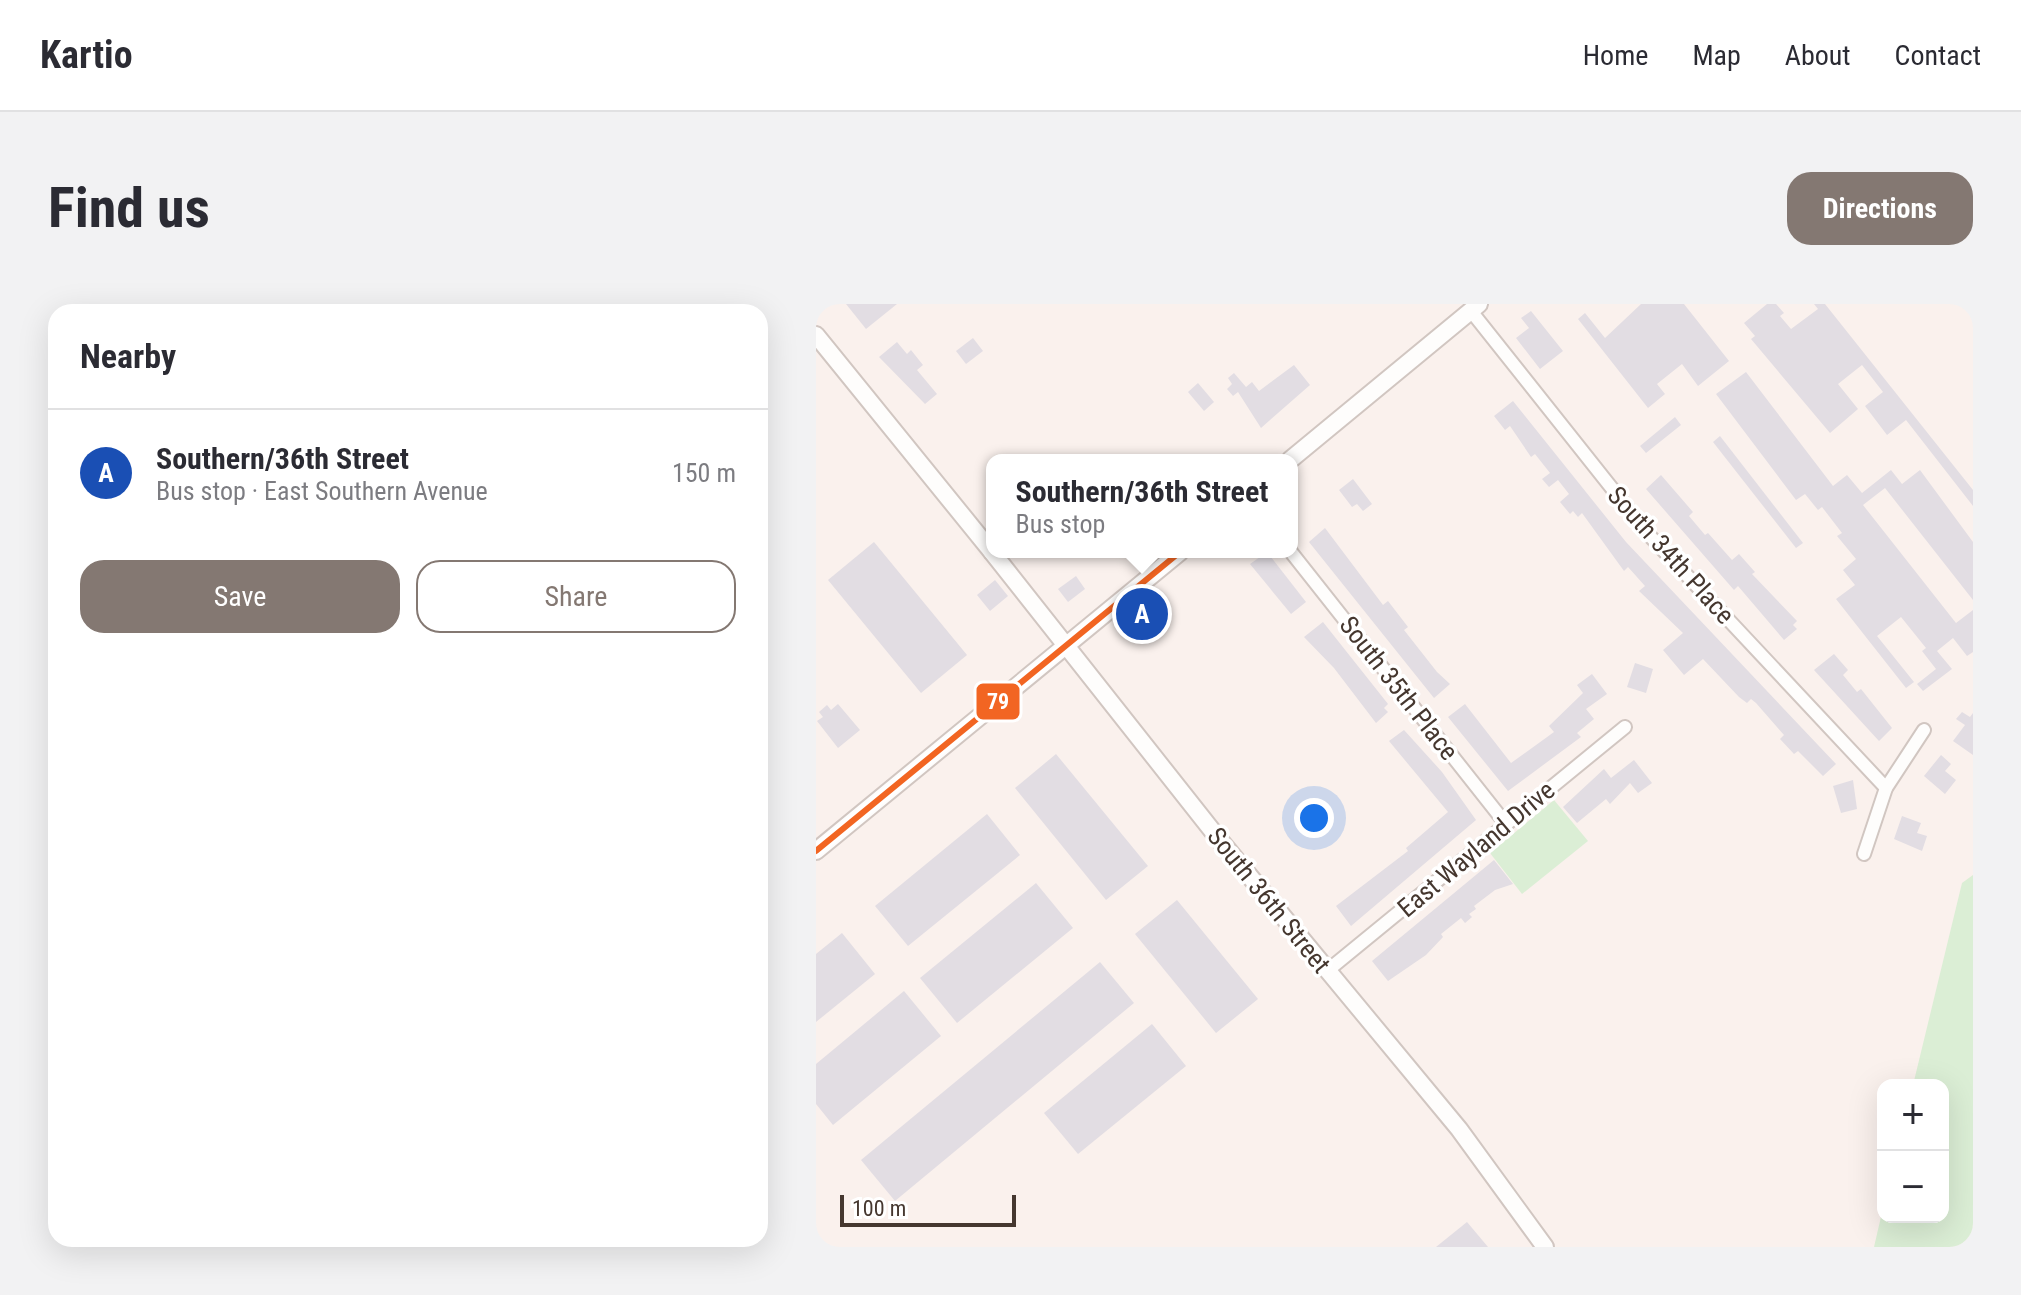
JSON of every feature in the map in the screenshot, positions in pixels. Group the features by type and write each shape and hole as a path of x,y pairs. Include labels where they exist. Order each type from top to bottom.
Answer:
{"street":[{"path":"1297,454 1475,308"},
{"name":"South 34th Place","path":"1475,308 1649,535 1886,788"},
{"name":"South 36th Street","path":"816,335 986,545"},
{"name":"South 36th Street","path":"997,558 1327,971 1459,1129 1545,1247"},
{"path":"816,851 1173,558"},
{"name":"South 35th Place","path":"1296,558 1506,824"},
{"name":"East Wayland Drive","path":"1327,971 1625,727"},
{"path":"1864,854 1886,788 1924,730"}],"green space":[{"path":"1554,800 1588,841 1522,894 1490,853"},
{"path":"1973,875 1973,1247 1874,1247 1880,1223 1949,1223 1949,1079 1914,1079 1962,883"}],"building":[{"path":"846,304 897,304 866,329"},
{"path":"1641,304 1684,304 1729,361 1698,386 1682,364 1657,384 1665,394 1648,408 1578,319 1585,313 1605,338"},
{"path":"1767,304 1776,304 1784,313 1780,316 1791,329 1818,309 1814,304 1825,304 1973,490 1973,506 1906,420 1887,435 1865,406 1883,392 1862,365 1838,384 1858,409 1830,433 1751,339 1755,336 1744,323"},
{"path":"1531,311 1563,351 1540,369 1516,338 1529,328 1521,318"},
{"path":"973,338 983,351 966,364 956,351"},
{"path":"897,342 907,354 911,350 923,365 917,370 937,394 925,404 879,357"},
{"path":"1294,365 1310,385 1261,428 1238,392 1233,396 1227,389 1232,384 1228,378 1234,373 1246,387 1252,382 1259,391"},
{"path":"1746,372 1833,486 1847,475 1862,493 1891,470 1902,484 1920,470 1973,542 1973,600 1885,488 1863,505 1956,623 1973,610 1973,652 1967,656 1953,638 1937,651 1952,669 1923,691 1917,684 1936,669 1922,651 1926,648 1901,617 1877,636 1914,682 1906,688 1836,599 1855,585 1843,570 1856,559 1837,536 1842,533 1822,507 1818,510 1805,494 1796,500 1716,394"},
{"path":"1198,383 1214,402 1204,411 1188,392"},
{"path":"1513,401 1626,542 1836,764 1823,776 1798,751 1794,754 1780,739 1784,735 1756,703 1751,699 1747,703 1739,697 1703,659 1684,675 1663,650 1683,633 1639,591 1645,586 1628,567 1624,571 1582,513 1578,517 1573,511 1570,514 1560,502 1569,494 1558,480 1549,487 1542,479 1550,473 1535,454 1531,457 1510,426 1505,430 1494,416"},
{"path":"1675,417 1681,425 1646,453 1640,446"},
{"path":"1720,436 1803,543 1796,548 1713,442"},
{"path":"1661,475 1693,512 1689,516 1705,535 1708,533 1732,560 1739,554 1755,572 1752,574 1797,621 1793,625 1797,629 1784,640 1738,586 1734,590 1646,489"},
{"path":"1353,479 1372,504 1363,511 1357,504 1352,507 1339,490"},
{"path":"1325,528 1383,605 1388,601 1408,627 1404,630 1450,684 1434,698 1309,542"},
{"path":"874,542 967,655 921,693 828,580"},
{"path":"1258,558 1272,558 1306,602 1291,614 1250,564"},
{"path":"1076,576 1085,589 1068,602 1058,589"},
{"path":"995,580 1008,596 990,611 977,595"},
{"path":"1323,622 1388,704 1384,708 1388,712 1376,723 1334,668 1304,637"},
{"path":"1834,654 1848,670 1843,675 1857,692 1861,689 1892,728 1879,741 1814,670"},
{"path":"1635,663 1653,669 1646,693 1627,687"},
{"path":"1592,674 1607,694 1586,709 1594,719 1577,733 1581,737 1508,791 1448,717 1465,704 1511,763 1554,732 1549,726 1583,693 1577,685"},
{"path":"838,704 860,730 838,748 817,721 823,717 819,712 827,705 831,710"},
{"path":"1962,712 1970,717 1973,713 1973,755 1953,741 1965,725 1956,719"},
{"path":"1404,730 1442,772 1476,820 1351,926 1336,906 1408,851 1406,848 1448,812 1389,741"},
{"path":"1056,754 1148,866 1106,900 1015,788"},
{"path":"1941,755 1951,764 1945,771 1956,780 1945,794 1924,776"},
{"path":"1634,760 1652,783 1638,793 1630,783 1610,804 1606,799 1577,823 1563,807 1604,769 1611,778"},
{"path":"1853,780 1857,809 1841,813 1833,786"},
{"path":"987,814 1020,855 908,946 875,906"},
{"path":"1902,816 1921,823 1917,833 1927,836 1922,851 1894,839"},
{"path":"1494,860 1513,884 1495,890 1474,906 1476,909 1469,914 1472,917 1465,923 1461,918 1441,934 1443,937 1426,955 1388,981 1372,961"},
{"path":"1036,883 1073,928 957,1023 920,978"},
{"path":"1177,900 1258,999 1216,1033 1135,934"},
{"path":"842,933 875,974 816,1022 816,954"},
{"path":"1100,962 1134,1003 895,1201 861,1160"},
{"path":"904,991 941,1036 833,1125 816,1104 816,1064"},
{"path":"1152,1024 1186,1066 1078,1154 1044,1113"},
{"path":"1467,1222 1488,1247 1436,1247"}],"transit line":[{"name":"79","path":"816,851 1173,558"}],"place":[{"name":"Southern/36th Street","path":"1142,614"}]}
